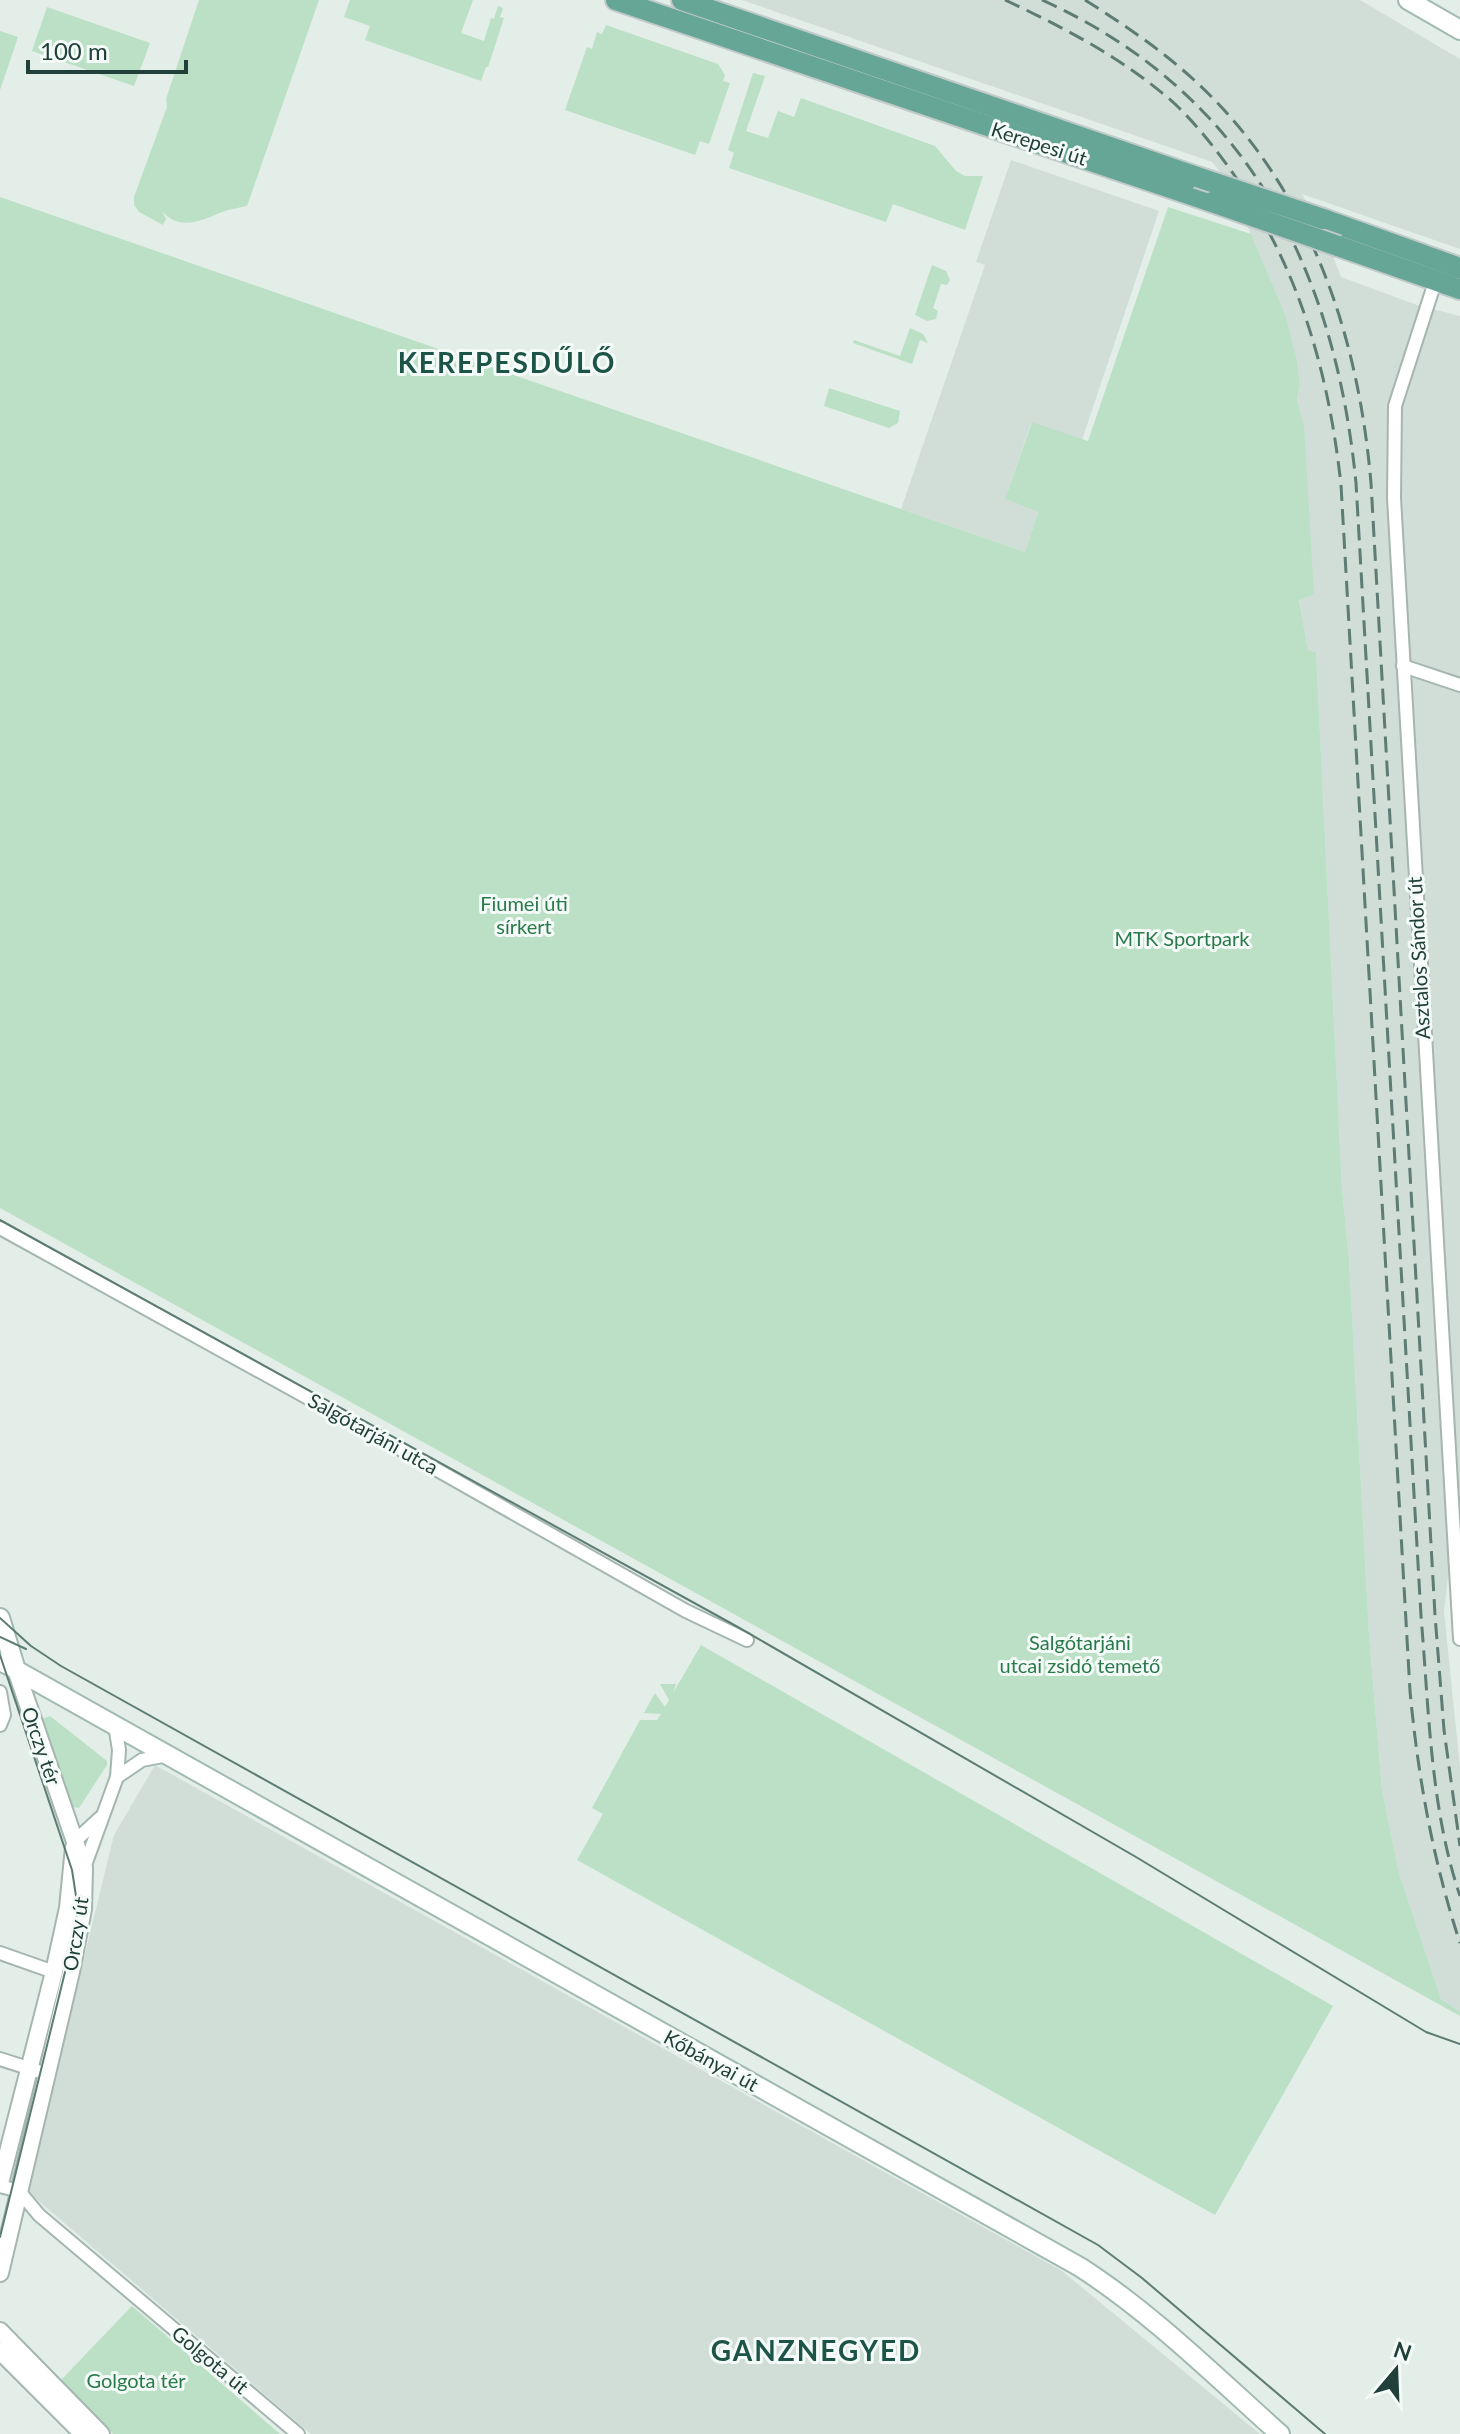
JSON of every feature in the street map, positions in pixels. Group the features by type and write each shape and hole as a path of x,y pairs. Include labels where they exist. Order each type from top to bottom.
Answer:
{"main road":[{"name":"Kerepesi út","path":"616,0 1460,289"},
{"name":"Kerepesi út","path":"682,0 1460,268"},
{"path":"1408,0 1460,30"},
{"path":"0,1616 8,1666"},
{"path":"0,1616 47,1688"},
{"name":"Orczy tér","path":"8,1666 115,1725"},
{"name":"Kőbányai út","path":"115,1725 1080,2267 1178,2343 1280,2434"}],"street":[{"path":"1407,249 1435,282 1460,279"},
{"name":"Asztalos Sándor út","path":"1435,282 1394,418 1394,498 1460,1639"},
{"path":"1403,666 1460,685"},
{"name":"Salgótarjáni utca","path":"0,1228 382,1438 686,1611 747,1640"},
{"name":"Orczy tér","path":"8,1666 74,1842"},
{"path":"0,1692 4,1715 0,1725"},
{"path":"84,1868 117,1777 119,1750 115,1725"},
{"path":"117,1777 142,1760 168,1755"},
{"path":"74,1842 102,1816"},
{"path":"74,1842 96,1836"},
{"name":"Orczy út","path":"0,2273 83,1909 84,1868 74,1842"},
{"name":"Orczy út","path":"0,2184 54,1972 72,1882 74,1842"},
{"path":"0,1953 54,1972"},
{"path":"0,2059 47,2074"},
{"path":"0,2184 19,2191"},
{"name":"Golgota út","path":"19,2191 39,2215 298,2434"},
{"path":"0,2331 101,2434"},
{"path":"0,2351 83,2434"}],"shaded area":[{"path":"742,0 1360,0 1460,59 1460,249 1302,194 1326,238 1341,277 1417,305 1460,316 1460,1544 1452,1543 1444,1611 1460,1768 1460,2012 1441,1999 1399,1873 1382,1790 1369,1635 1349,1260 1342,1188 1316,652 1308,650 1299,599 1304,426 1297,398 1300,386 1285,314 1229,183 1212,162"},
{"path":"1011,160 1159,211 1082,440 1031,423 1005,499 1038,512 1025,552 901,509 985,265 976,262"},
{"path":"155,1765 1062,2271 1260,2434 311,2434 27,2191 114,1835"}],"green space":[{"path":"199,0 319,0 247,206 184,223 162,211 166,219 163,225 139,212 134,205 134,197 167,107 166,99"},
{"path":"350,0 473,0 461,33 484,41 498,6 503,8 500,17 504,18 481,81 365,40 370,26 344,17"},
{"path":"47,7 150,43 134,86 32,51"},
{"path":"606,25 718,64 725,75 723,81 730,83 709,144 700,141 695,155 565,110 587,47 592,49 597,32 602,34"},
{"path":"0,31 18,37 0,90"},
{"path":"753,73 765,76 746,131 768,138 778,111 794,117 801,98 935,146 956,171 965,176 983,176 965,230 893,204 886,222 729,168 734,153 728,150"},
{"name":"Fiumei úti sírkert","path":"0,197 1025,552 1038,512 1005,499 1032,422 1088,441 1168,207 1251,234 1285,314 1296,357 1300,386 1297,398 1304,426 1314,594 1299,600 1308,650 1316,652 1342,1188 1349,1260 1369,1635 1382,1790 1399,1873 1441,1999 1460,2012 1460,2016 0,1208"},
{"path":"932,265 946,271 950,280 947,285 941,284 933,308 938,311 936,319 927,321 915,315"},
{"path":"910,328 923,334 928,343 920,340 912,364 853,343 854,340 900,356"},
{"path":"829,388 900,411 898,423 889,428 824,406"},
{"path":"701,1645 1333,2006 1215,2215 577,1860 603,1814 592,1808 640,1720 657,1720 661,1714 644,1713 655,1693 665,1707 669,1700 660,1684 676,1684 673,1693"},
{"path":"50,1716 107,1761 79,1808 67,1806 37,1721"},
{"name":"Golgota tér","path":"132,2306 280,2434 113,2434 60,2381"}],"tram line":[{"path":"0,1220 736,1626 1136,1857 1426,2032 1460,2044"},
{"path":"0,1618 31,1646 61,1666 1098,2245 1142,2278 1325,2434"},
{"path":"0,1637 26,1649"},
{"path":"0,1655 72,1870 78,1909 0,2237"}],"railway":[{"path":"1005,0 1072,34 1136,73 1175,104 1215,149 1259,214 1278,250 1308,325 1329,403 1341,485 1410,1691 1428,1818 1460,1943"},
{"path":"1042,0 1113,38 1174,84 1225,137 1268,195 1301,260 1327,330 1345,404 1356,483 1429,1722 1442,1828 1460,1896"},
{"path":"1085,0 1141,37 1193,79 1233,120 1268,165 1320,263 1354,371 1371,483 1435,1615 1444,1730 1460,1846"}],"district":[{"name":"KEREPESDŰLŐ","path":"507,363"},
{"name":"GANZNEGYED","path":"816,2351"}],"park label":[{"name":"MTK Sportpark","path":"1182,939"},
{"name":"Salgótarjáni utcai zsidó temető","path":"1080,1654"}]}
